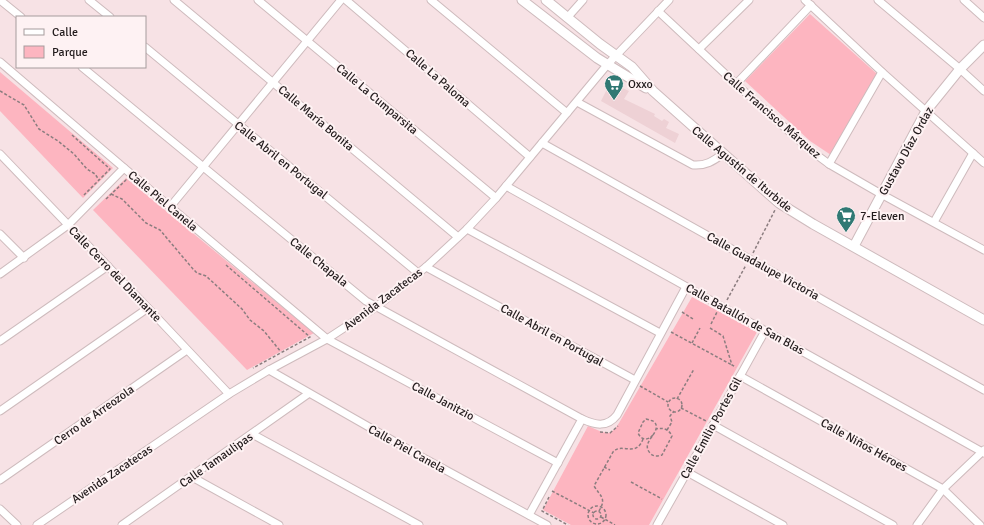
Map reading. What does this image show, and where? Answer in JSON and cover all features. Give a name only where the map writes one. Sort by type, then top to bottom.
[{"type":"street","points":[[0,0],[20,16]]},
{"type":"street","points":[[89,0],[109,16]]},
{"type":"street","name":"Calle María Bonita","points":[[174,0],[458,237]]},
{"type":"street","name":"Calle La Cumparsita","points":[[258,0],[496,198]]},
{"type":"street","points":[[170,207],[341,0]]},
{"type":"street","name":"Calle La Paloma","points":[[346,0],[530,157]]},
{"type":"street","points":[[431,0],[567,113]]},
{"type":"street","name":"Calle Agustín de Iturbide","points":[[522,0],[607,65],[653,91]]},
{"type":"street","name":"Calle Agustín de Iturbide","points":[[546,0],[615,56],[632,67],[653,91],[779,203],[813,224],[984,320]]},
{"type":"street","points":[[567,18],[583,0]]},
{"type":"street","name":"Avenida Zacatecas","points":[[37,525],[228,394],[327,339],[376,307],[418,273],[458,237],[496,198],[607,65],[669,0]]},
{"type":"street","points":[[699,49],[749,0]]},
{"type":"street","points":[[805,0],[882,72],[984,163]]},
{"type":"street","points":[[878,0],[984,91]]},
{"type":"street","points":[[964,0],[984,18]]},
{"type":"street","points":[[736,84],[811,6]]},
{"type":"street","name":"Calle Francisco Márquez","points":[[658,11],[736,84],[810,150],[829,164],[881,194],[983,248]]},
{"type":"street","name":"Gustavo Díaz Ordaz","points":[[854,246],[926,111],[960,69],[984,45]]},
{"type":"street","name":"Calle Abril en Portugal","points":[[146,48],[418,273]]},
{"type":"street","name":"Calle Piel Canela","points":[[0,62],[327,339]]},
{"type":"street","name":"Calle Chapala","points":[[83,68],[359,295],[376,307],[593,424],[601,425],[614,419],[686,287]]},
{"type":"street","points":[[829,164],[882,72]]},
{"type":"street","points":[[577,102],[693,165],[701,166],[709,164],[723,154]]},
{"type":"street","name":"Calle Guadalupe Victoria","points":[[542,143],[984,390]]},
{"type":"street","points":[[934,222],[972,153]]},
{"type":"street","name":"Calle Cerro del Diamante","points":[[0,154],[188,350],[228,394]]},
{"type":"street","points":[[0,274],[68,225],[124,168]]},
{"type":"street","name":"Calle Batallón de San Blas","points":[[506,186],[984,452]]},
{"type":"street","points":[[466,229],[660,333]]},
{"type":"street","points":[[0,234],[24,258]]},
{"type":"street","points":[[0,341],[108,266]]},
{"type":"street","name":"Calle Abril en Portugal","points":[[426,266],[635,380]]},
{"type":"street","points":[[0,411],[148,308]]},
{"type":"street","name":"Calle Emilio Portes Gil","points":[[659,524],[687,472],[710,424],[740,376],[765,331]]},
{"type":"street","name":"Calle Janitzio","points":[[327,339],[558,463]]},
{"type":"street","name":"Cerro de Arreozola","points":[[0,480],[188,350]]},
{"type":"street","name":"Calle Piel Canela","points":[[269,370],[308,394],[547,525]]},
{"type":"street","name":"Calle Niños Héroes","points":[[740,376],[943,489],[980,525]]},
{"type":"street","name":"Calle Tamaulipas","points":[[128,524],[308,394]]},
{"type":"street","points":[[528,515],[582,419]]},
{"type":"street","points":[[710,424],[893,525]]},
{"type":"street","points":[[252,434],[419,525]]},
{"type":"street","points":[[917,525],[943,489],[984,452]]},
{"type":"street","points":[[687,472],[783,525]]},
{"type":"street","points":[[192,477],[279,525]]},
{"type":"street","points":[[0,509],[17,525]]},
{"type":"path","points":[[0,91],[24,105],[39,129],[58,141],[74,154],[87,169],[95,174],[99,180]]},
{"type":"path","points":[[70,133],[110,169],[84,195]]},
{"type":"path","points":[[106,199],[126,180],[132,185]]},
{"type":"path","points":[[111,194],[122,199],[146,223],[157,228],[163,233],[193,269],[197,273],[206,276],[242,309],[250,320],[264,331],[282,352]]},
{"type":"path","points":[[221,261],[310,337],[253,368]]},
{"type":"path","points":[[711,324],[718,310]]},
{"type":"path","points":[[682,312],[693,319]]},
{"type":"path","points":[[692,344],[700,328]]},
{"type":"path","points":[[710,328],[723,336],[732,365]]},
{"type":"path","points":[[671,332],[738,368]]},
{"type":"path","points":[[677,399],[694,369]]},
{"type":"path","points":[[640,386],[669,402]]},
{"type":"path","points":[[674,411],[668,407],[669,402],[673,398],[681,402],[681,408]]},
{"type":"path","points":[[681,408],[710,424]]},
{"type":"path","points":[[667,430],[672,422],[670,416],[674,411],[681,408]]},
{"type":"path","points":[[653,435],[649,439],[643,439],[639,436],[637,432],[643,421],[648,419],[653,421],[656,425],[656,429],[653,435],[648,443],[648,450],[653,455],[662,455],[672,439],[671,433],[663,428],[656,429]]},
{"type":"path","points":[[594,513],[599,511],[602,507],[603,501],[602,496],[594,486],[616,448],[628,450],[634,449],[641,444],[643,439]]},
{"type":"path","points":[[604,467],[610,470]]},
{"type":"path","points":[[631,482],[664,500]]},
{"type":"path","points":[[552,491],[594,513],[593,516],[595,518],[592,524]]},
{"type":"path","points":[[589,510],[596,506],[602,507],[606,512],[605,519],[599,524],[592,524]]},
{"type":"path","points":[[589,510],[588,517],[592,524]]},
{"type":"path","points":[[599,511],[602,514],[601,517]]},
{"type":"path","points":[[595,518],[597,519],[601,517],[615,525]]},
{"type":"shaded area","points":[[618,86],[629,91],[624,99],[655,114],[654,116],[662,121],[664,119],[669,122],[666,128],[679,134],[675,143],[601,101],[606,91]]},
{"type":"green space","points":[[810,14],[877,74],[831,155],[810,141],[745,81]]},
{"type":"green space","points":[[0,72],[113,168],[83,198],[0,111]]},
{"type":"green space","points":[[126,178],[314,333],[247,370],[93,210]]},
{"type":"green space","points":[[692,297],[757,332],[649,525],[571,525],[543,510],[588,426],[602,432],[609,433],[615,429]]},
{"type":"place","name":"Oxxo","points":[[614,101]]},
{"type":"place","name":"7-Eleven","points":[[846,233]]}]
